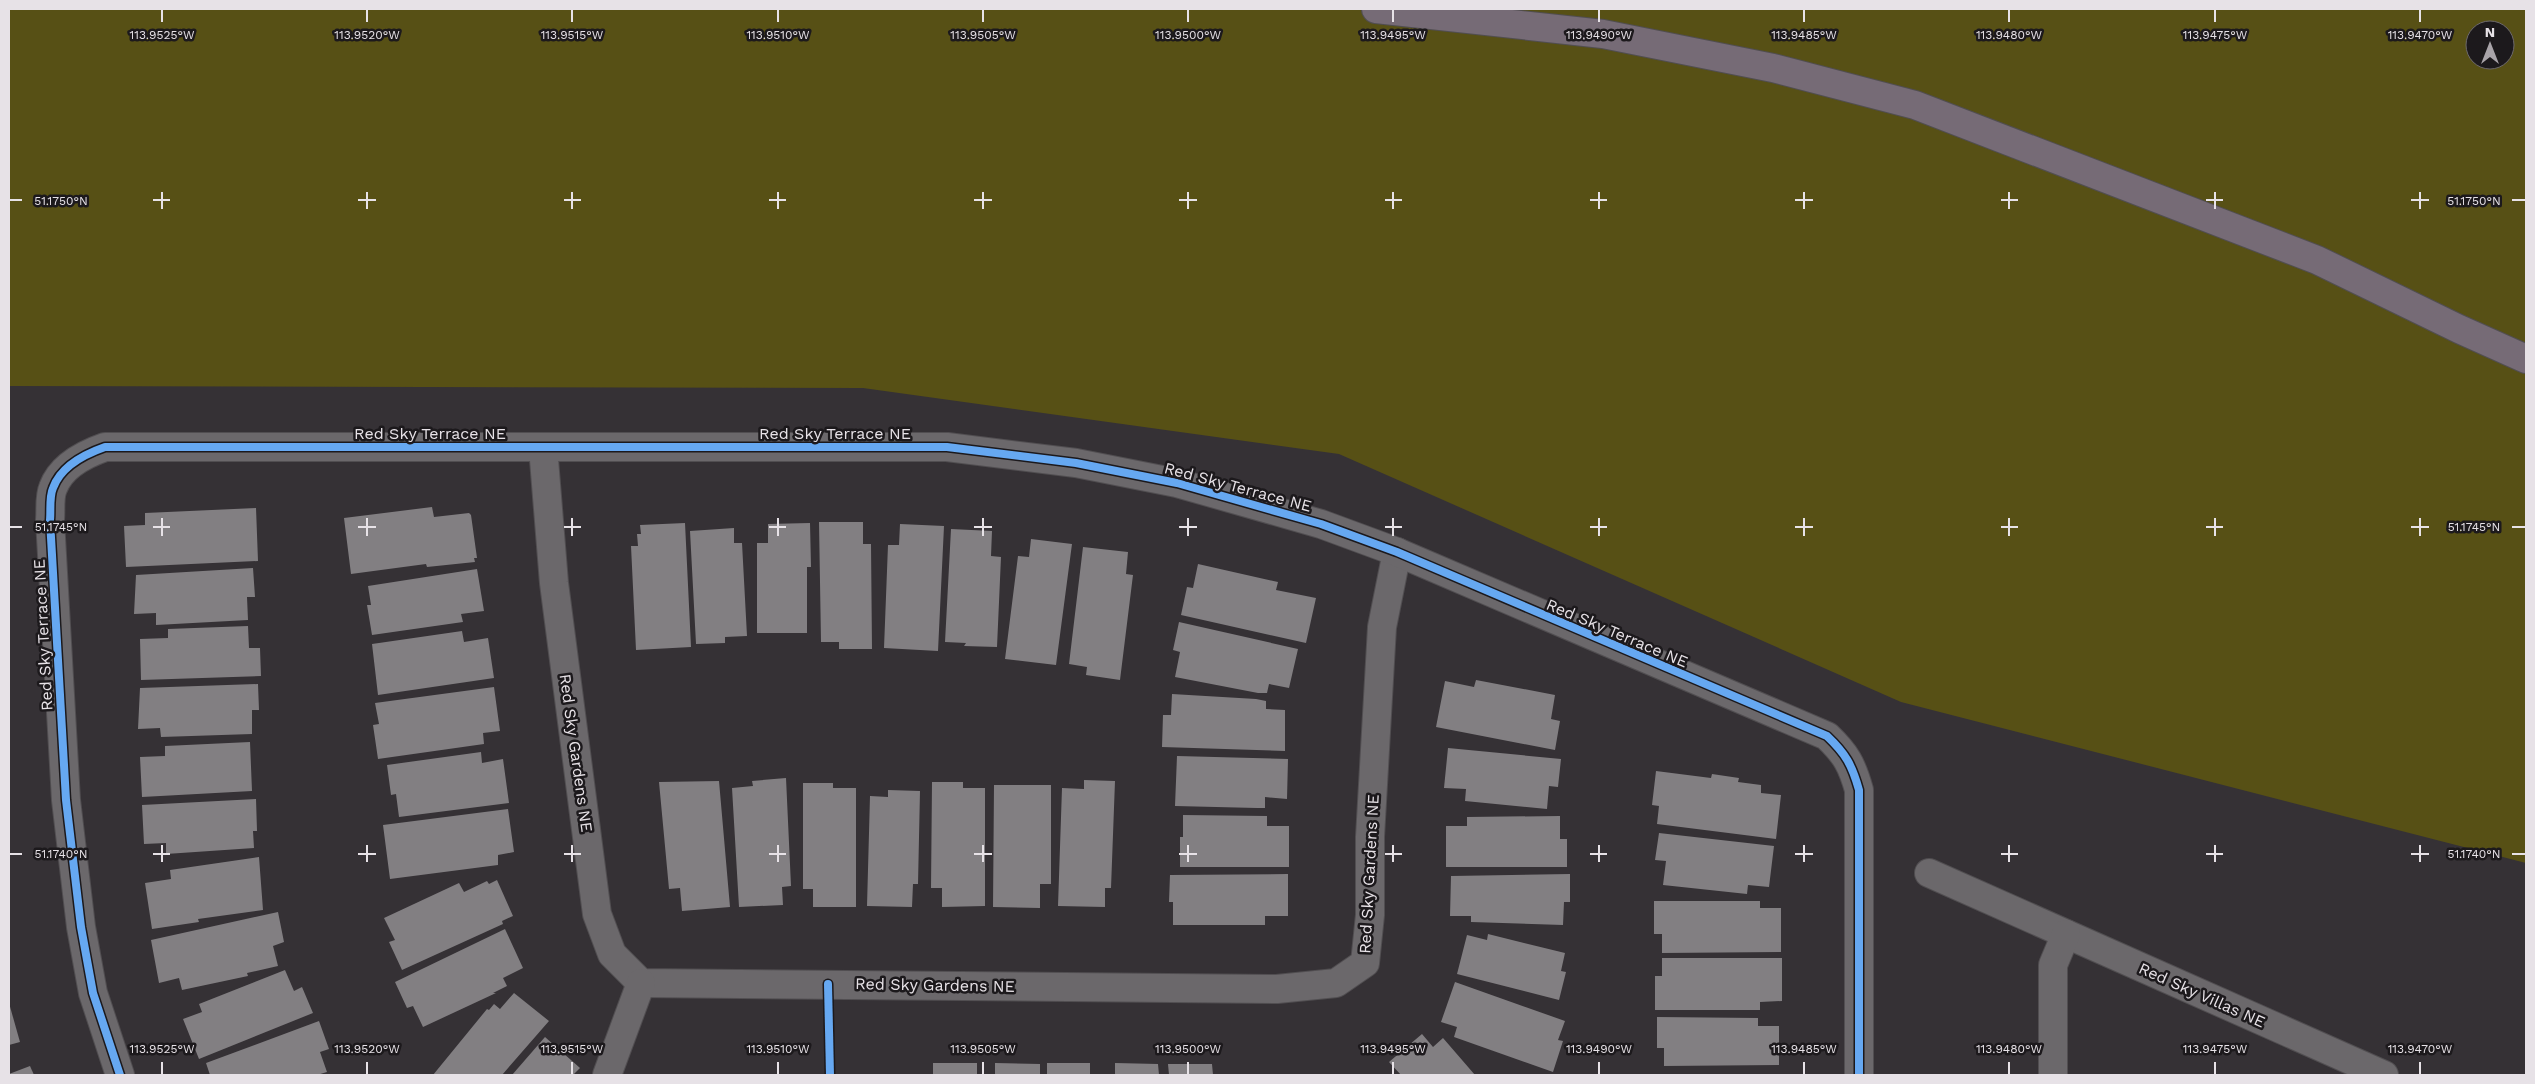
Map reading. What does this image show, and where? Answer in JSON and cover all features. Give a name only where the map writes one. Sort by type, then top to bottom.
[{"type":"highway","points":[[1376,9],[1603,34],[1773,68],[1915,105],[2317,260],[2459,329],[2526,358]]},
{"type":"street","name":"Red Sky Terrace NE","points":[[120,1075],[93,993],[81,927],[66,800],[50,520],[52,488],[65,470],[84,454],[105,447],[947,447],[1076,463],[1178,482],[1321,524],[1397,552],[1827,736],[1843,752],[1853,768],[1859,790],[1859,1075]]},
{"type":"street","name":"Red Sky Gardens NE","points":[[543,447],[554,583],[597,914],[612,954],[641,983],[1277,989],[1336,983],[1365,963],[1370,915],[1370,837],[1382,627],[1397,552]]},
{"type":"street","name":"Red Sky Villas NE","points":[[1929,873],[2066,934],[2335,1065],[2384,1075]]},
{"type":"street","points":[[2053,1075],[2053,965],[2066,934]]},
{"type":"street","points":[[606,1075],[641,983]]},
{"type":"shaded area","points":[[9,9],[2526,9],[2526,863],[1901,702],[1339,454],[863,388],[9,386]]},
{"type":"building","points":[[432,507],[434,517],[469,513],[471,515],[477,558],[474,558],[475,562],[427,567],[426,564],[351,574],[344,518]]},
{"type":"building","points":[[256,508],[258,561],[126,567],[124,526],[145,525],[145,513]]},
{"type":"building","points":[[819,522],[863,522],[863,544],[871,544],[872,649],[839,649],[839,642],[821,642]]},
{"type":"building","points":[[685,523],[691,647],[636,650],[631,546],[638,546],[637,534],[641,534],[640,525]]},
{"type":"building","points":[[810,523],[811,567],[807,567],[807,633],[757,633],[757,543],[768,543],[768,524]]},
{"type":"building","points":[[900,524],[944,526],[938,651],[884,648],[888,545],[899,545]]},
{"type":"building","points":[[734,528],[734,543],[742,543],[747,636],[725,637],[725,643],[696,644],[690,531]]},
{"type":"building","points":[[951,529],[992,531],[991,556],[1001,557],[997,647],[964,646],[966,643],[945,642]]},
{"type":"building","points":[[1031,539],[1072,544],[1056,665],[1005,659],[1018,556],[1029,557]]},
{"type":"building","points":[[1083,547],[1128,552],[1126,574],[1133,575],[1120,680],[1086,675],[1087,667],[1069,664]]},
{"type":"building","points":[[1198,564],[1278,582],[1276,590],[1316,598],[1306,643],[1181,615],[1187,587],[1193,588]]},
{"type":"building","points":[[253,568],[255,597],[247,597],[248,620],[156,625],[156,613],[134,614],[136,575]]},
{"type":"building","points":[[477,569],[484,611],[461,614],[463,622],[372,635],[367,605],[371,605],[368,586]]},
{"type":"building","points":[[1179,622],[1298,649],[1289,688],[1269,684],[1267,693],[1258,693],[1175,677],[1180,652],[1173,650]]},
{"type":"building","points":[[248,626],[249,648],[260,648],[261,676],[141,680],[140,639],[168,638],[168,629]]},
{"type":"building","points":[[462,631],[464,642],[488,638],[494,678],[378,695],[372,644]]},
{"type":"building","points":[[1476,680],[1555,695],[1551,719],[1560,721],[1555,750],[1436,727],[1445,681],[1474,687]]},
{"type":"building","points":[[258,684],[259,710],[252,710],[252,734],[161,737],[160,728],[138,729],[140,688]]},
{"type":"building","points":[[494,687],[500,731],[483,733],[484,744],[378,759],[373,725],[379,724],[375,703]]},
{"type":"building","points":[[1172,694],[1256,699],[1266,701],[1266,709],[1285,710],[1285,751],[1162,747],[1163,715],[1171,715]]},
{"type":"building","points":[[250,742],[252,791],[142,797],[140,757],[165,756],[165,746]]},
{"type":"building","points":[[1448,748],[1561,759],[1558,787],[1549,786],[1547,809],[1465,801],[1466,789],[1444,788]]},
{"type":"building","points":[[481,752],[482,763],[503,759],[509,803],[399,817],[396,794],[391,795],[387,765]]},
{"type":"building","points":[[1177,756],[1288,759],[1287,799],[1265,797],[1265,808],[1175,806]]},
{"type":"building","points":[[1656,771],[1711,778],[1712,774],[1739,778],[1738,782],[1761,785],[1761,793],[1781,795],[1776,839],[1657,824],[1659,806],[1652,805]]},
{"type":"building","points":[[786,778],[791,886],[782,887],[783,905],[739,907],[732,788],[753,786],[752,781]]},
{"type":"building","points":[[1084,780],[1115,781],[1111,888],[1105,888],[1105,907],[1058,906],[1062,788],[1084,789]]},
{"type":"building","points":[[719,781],[730,907],[682,911],[680,888],[669,889],[659,782]]},
{"type":"building","points":[[932,782],[963,782],[963,788],[985,788],[985,906],[942,907],[942,888],[931,888]]},
{"type":"building","points":[[803,783],[833,783],[833,788],[856,788],[856,907],[813,907],[813,889],[803,889]]},
{"type":"building","points":[[994,785],[1051,785],[1051,884],[1040,884],[1040,908],[993,907]]},
{"type":"building","points":[[888,790],[920,791],[918,884],[913,884],[912,907],[867,906],[870,796],[888,797]]},
{"type":"building","points":[[256,799],[257,831],[253,831],[254,848],[166,854],[166,843],[144,844],[142,805]]},
{"type":"building","points":[[508,809],[514,852],[498,855],[498,865],[390,879],[383,825]]},
{"type":"building","points":[[1183,815],[1267,816],[1267,826],[1289,826],[1289,867],[1180,867],[1180,837],[1183,837]]},
{"type":"building","points":[[1560,816],[1560,839],[1567,839],[1567,867],[1446,867],[1446,826],[1467,826],[1467,817]]},
{"type":"building","points":[[1659,833],[1774,846],[1769,887],[1748,885],[1747,894],[1663,885],[1666,861],[1655,860]]},
{"type":"building","points":[[259,857],[263,910],[198,919],[199,922],[152,929],[145,883],[171,879],[170,870]]},
{"type":"building","points":[[1288,874],[1288,916],[1265,916],[1265,925],[1173,925],[1173,902],[1169,902],[1170,875]]},
{"type":"building","points":[[1570,874],[1570,902],[1564,902],[1563,925],[1471,922],[1471,916],[1450,916],[1451,876]]},
{"type":"building","points":[[497,880],[513,916],[502,921],[503,924],[402,970],[389,942],[395,940],[384,918],[459,883],[464,892],[487,881],[489,884]]},
{"type":"building","points":[[1654,901],[1760,901],[1760,908],[1781,908],[1781,952],[1662,953],[1662,934],[1654,934]]},
{"type":"building","points":[[278,912],[284,942],[273,946],[278,966],[247,973],[248,976],[182,990],[179,978],[159,983],[151,940]]},
{"type":"building","points":[[505,929],[523,968],[503,978],[507,986],[493,993],[496,993],[423,1027],[413,1006],[407,1008],[395,982]]},
{"type":"building","points":[[1488,934],[1565,953],[1561,971],[1566,972],[1559,1000],[1457,974],[1467,935],[1487,940]]},
{"type":"building","points":[[1662,958],[1782,958],[1782,1001],[1760,1002],[1760,1010],[1655,1010],[1655,976],[1662,976]]},
{"type":"building","points":[[285,970],[294,991],[302,987],[313,1013],[199,1059],[183,1019],[202,1012],[199,1004]]},
{"type":"building","points":[[1455,982],[1565,1021],[1558,1040],[1563,1041],[1553,1072],[1454,1037],[1457,1027],[1441,1022]]},
{"type":"building","points":[[514,993],[549,1021],[502,1075],[433,1075],[487,1009],[489,1010],[494,1004],[500,1009]]},
{"type":"building","points":[[9,1003],[20,1042],[9,1045]]},
{"type":"building","points":[[1657,1017],[1758,1018],[1758,1026],[1779,1026],[1779,1065],[1664,1066],[1664,1048],[1657,1048]]},
{"type":"building","points":[[319,1021],[329,1049],[320,1052],[327,1072],[317,1075],[210,1075],[206,1063]]},
{"type":"building","points":[[1422,1034],[1433,1047],[1443,1038],[1475,1075],[1401,1075],[1389,1062]]},
{"type":"building","points":[[545,1037],[580,1068],[573,1075],[512,1075]]},
{"type":"building","points":[[933,1063],[977,1063],[977,1075],[933,1075]]},
{"type":"building","points":[[995,1063],[1040,1064],[1040,1075],[995,1075]]},
{"type":"building","points":[[1047,1063],[1090,1063],[1090,1075],[1047,1075]]},
{"type":"building","points":[[1115,1063],[1158,1064],[1159,1075],[1115,1075]]},
{"type":"building","points":[[1168,1064],[1212,1064],[1213,1075],[1169,1075]]},
{"type":"building","points":[[30,1066],[34,1075],[9,1075],[9,1074]]},
{"type":"cycle path","points":[[120,1075],[93,993],[81,927],[66,800],[50,520],[52,492],[62,473],[82,457],[105,447],[947,447],[1076,463],[1177,483],[1321,524],[1397,552],[1827,736],[1834,742],[1848,760],[1859,790],[1859,1075]]},
{"type":"cycle path","points":[[828,984],[830,1075]]}]
